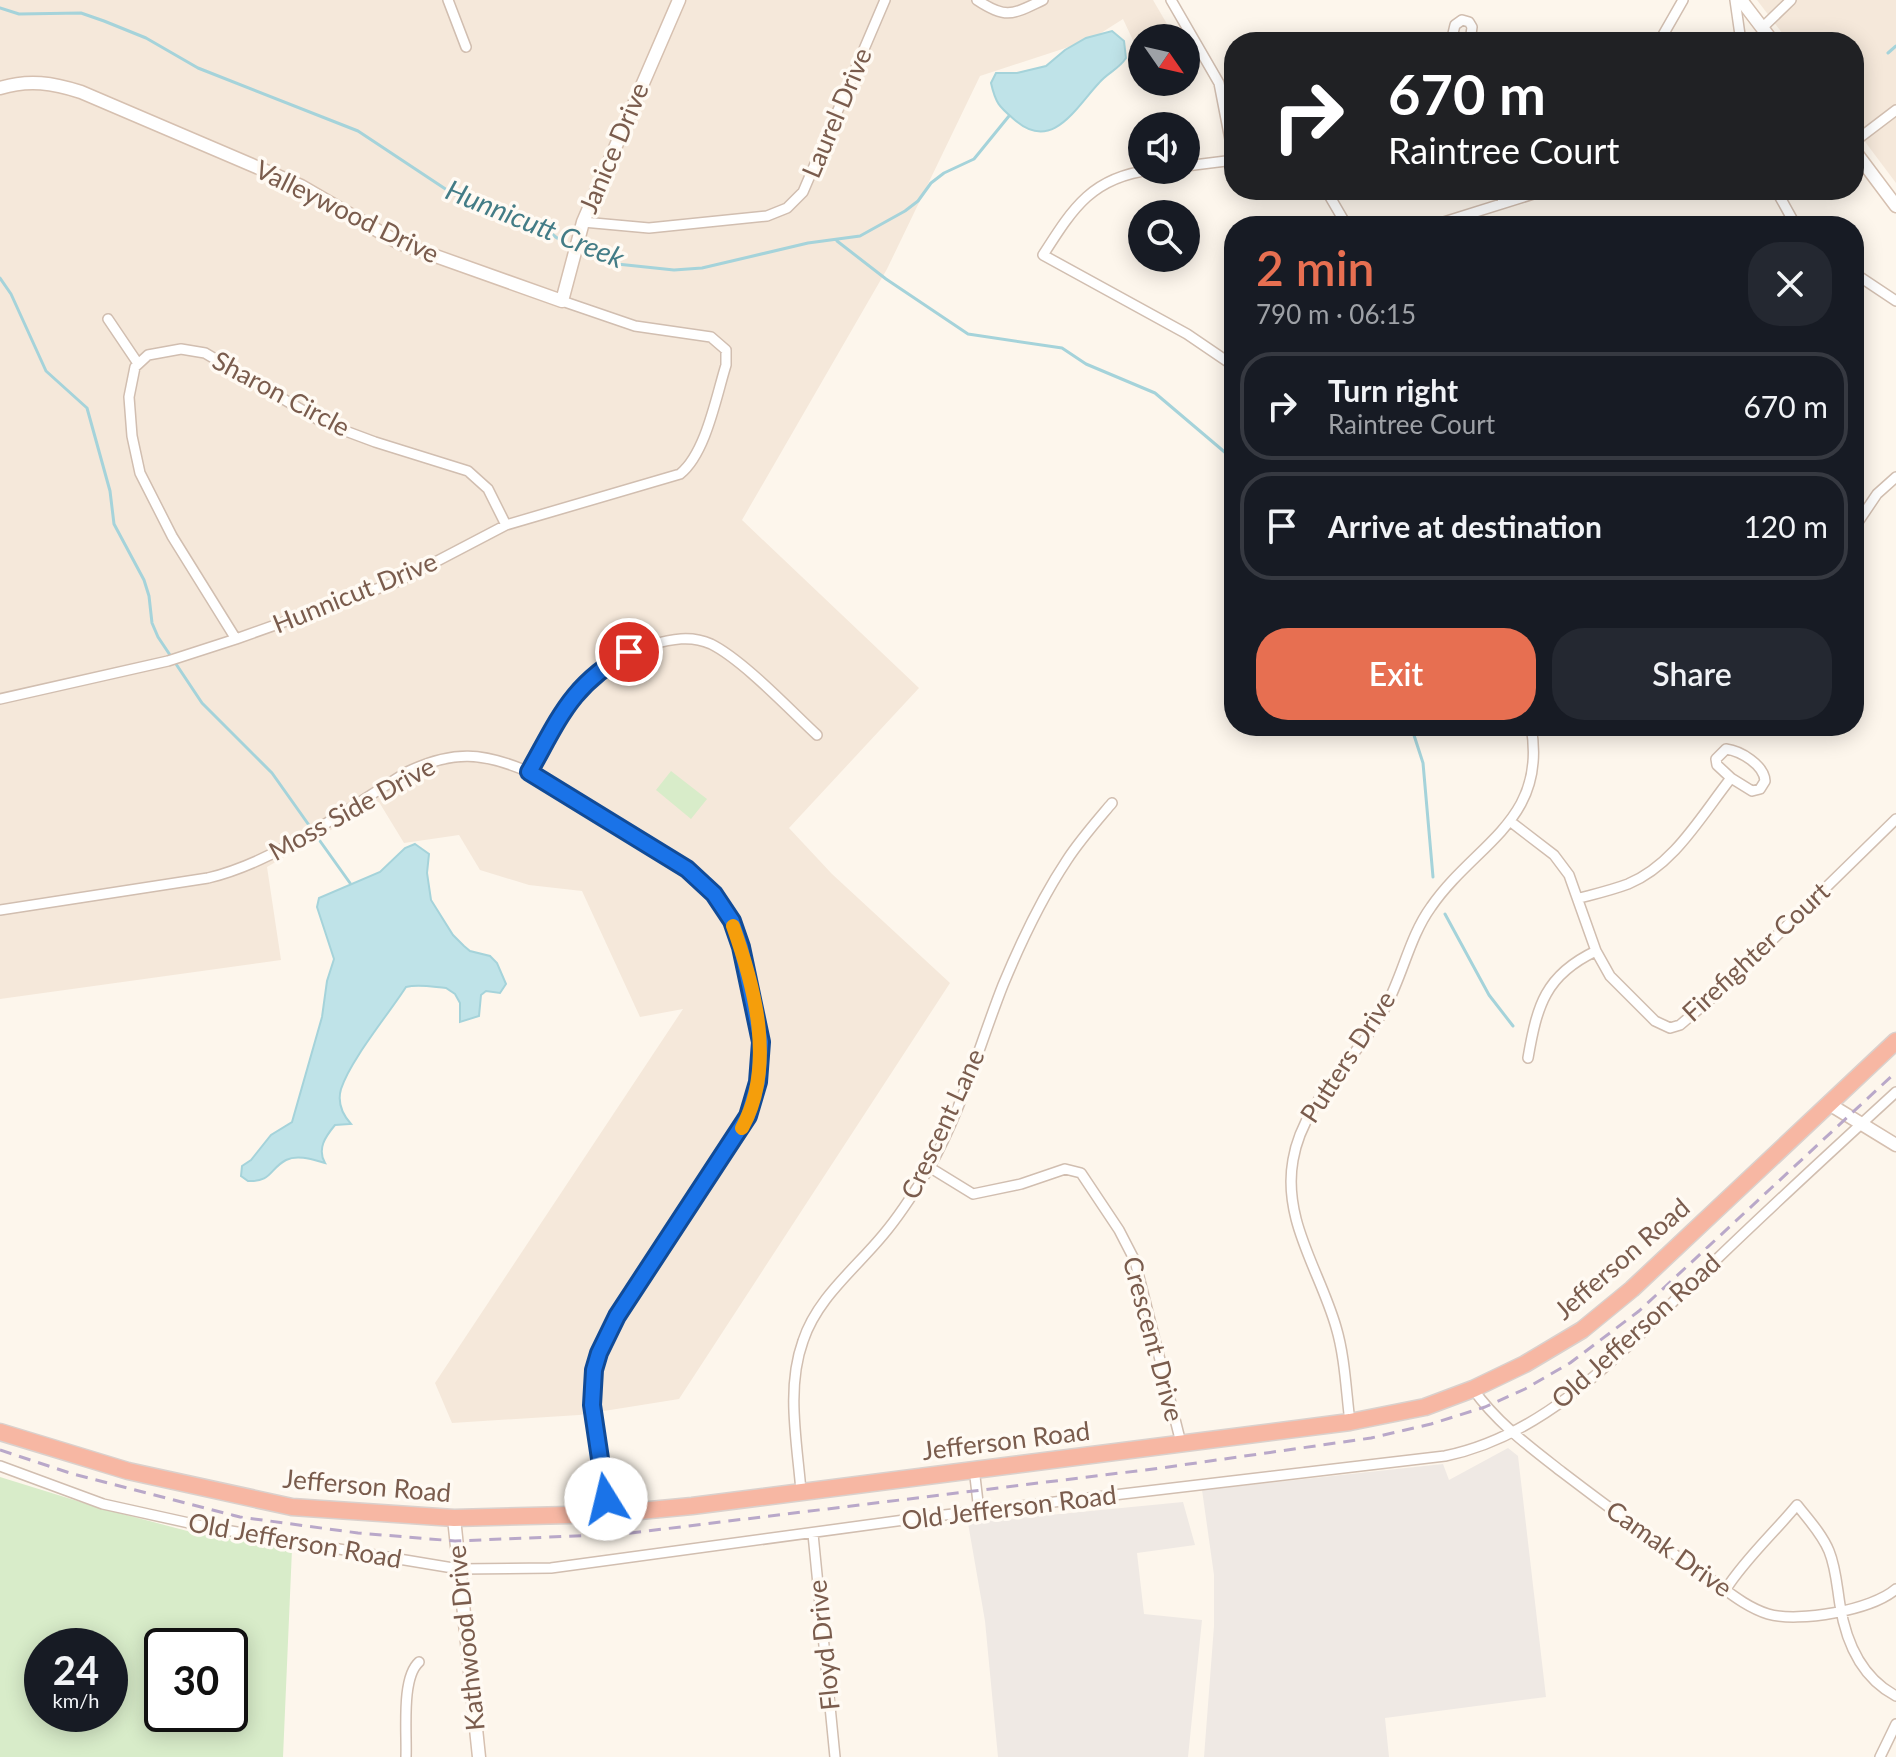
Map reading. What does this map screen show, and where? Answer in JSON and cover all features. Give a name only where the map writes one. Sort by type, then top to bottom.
[{"type":"highway","name":"Jefferson Road","points":[[0,1432],[128,1471],[292,1507],[454,1518],[608,1514],[1350,1422],[1425,1407],[1473,1389],[1552,1349],[1609,1308],[1896,1041]]},
{"type":"street","points":[[448,0],[466,47]]},
{"type":"street","name":"Janice Drive","points":[[562,301],[583,222],[679,0]]},
{"type":"street","name":"Laurel Drive","points":[[583,222],[649,228],[767,216],[792,205],[803,192],[885,0]]},
{"type":"street","points":[[977,0],[1007,15],[1043,0]]},
{"type":"street","points":[[1171,0],[1219,83],[1224,109]]},
{"type":"street","points":[[1665,32],[1683,0]]},
{"type":"street","points":[[1738,0],[1765,32]]},
{"type":"street","points":[[1738,0],[1740,32]]},
{"type":"street","points":[[1762,28],[1791,0]]},
{"type":"street","points":[[1453,32],[1455,25],[1462,20],[1469,22],[1471,32]]},
{"type":"street","name":"Valleywood Drive","points":[[0,88],[11,84],[43,82],[81,92],[301,186],[399,243],[635,326],[711,337],[726,350],[726,365]]},
{"type":"street","points":[[1864,134],[1896,110]]},
{"type":"street","points":[[1200,164],[1224,161]]},
{"type":"street","points":[[1864,163],[1896,206]]},
{"type":"street","points":[[1128,173],[1098,186],[1059,230],[1043,255],[1187,334],[1224,359]]},
{"type":"street","points":[[1463,216],[1514,200]]},
{"type":"street","points":[[1864,280],[1896,301]]},
{"type":"street","points":[[108,319],[137,362],[129,397],[134,454],[140,473],[172,536],[236,639]]},
{"type":"street","name":"Sharon Circle","points":[[137,362],[148,355],[165,351],[181,349],[205,353],[324,423],[468,471],[488,489],[506,525]]},
{"type":"street","name":"Hunnicut Drive","points":[[0,699],[168,661],[236,639],[409,577],[506,525],[680,474],[690,465],[699,449],[726,365]]},
{"type":"street","points":[[1864,513],[1877,494],[1896,477]]},
{"type":"street","points":[[529,772],[571,698],[587,680],[629,652],[682,638],[698,639],[724,651],[817,735]]},
{"type":"street","name":"Putters Drive","points":[[1350,1422],[1336,1327],[1293,1214],[1290,1176],[1297,1142],[1310,1114],[1381,1015],[1430,907],[1511,822],[1520,807],[1531,774],[1535,736]]},
{"type":"street","points":[[1726,749],[1740,753],[1759,767],[1764,772],[1765,781],[1760,789],[1752,791],[1731,778],[1717,765],[1716,759],[1726,749]]},
{"type":"street","name":"Moss Side Drive","points":[[0,910],[208,878],[241,869],[427,762],[468,755],[486,756],[529,772],[687,869],[714,894],[732,921],[741,947],[761,1042],[758,1082],[748,1116],[617,1316],[599,1353],[594,1370],[592,1405],[608,1514]]},
{"type":"street","points":[[1580,898],[1628,884],[1665,860],[1731,778]]},
{"type":"street","name":"Crescent Lane","points":[[801,1491],[793,1384],[802,1341],[816,1311],[896,1220],[929,1167],[956,1109],[1004,983],[1045,899],[1066,861],[1112,803]]},
{"type":"street","name":"Firefighter Court","points":[[1511,822],[1554,855],[1569,875],[1580,898],[1596,951],[1610,976],[1660,1025],[1674,1028],[1719,992],[1896,819]]},
{"type":"street","points":[[1528,1058],[1535,1018],[1550,987],[1568,967],[1596,951]]},
{"type":"street","name":"Old Jefferson Road","points":[[0,1466],[82,1497],[139,1513],[459,1569],[551,1568],[979,1511],[1432,1458],[1473,1449],[1550,1410],[1590,1378],[1896,1092]]},
{"type":"street","points":[[1829,1104],[1896,1145]]},
{"type":"street","name":"Crescent Drive","points":[[929,1167],[973,1194],[1021,1184],[1065,1169],[1081,1173],[1119,1230],[1135,1261],[1181,1443]]},
{"type":"street","name":"Camak Drive","points":[[1473,1389],[1485,1407],[1511,1432],[1636,1528],[1748,1605],[1772,1615],[1806,1617],[1870,1604],[1896,1589]]},
{"type":"street","points":[[974,1468],[979,1511]]},
{"type":"street","points":[[1726,1589],[1741,1565],[1797,1505],[1828,1549],[1835,1568],[1841,1610],[1859,1662],[1878,1684],[1896,1696]]},
{"type":"street","name":"Kathwood Drive","points":[[454,1518],[479,1757]]},
{"type":"street","name":"Floyd Drive","points":[[813,1534],[835,1757]]},
{"type":"street","points":[[406,1757],[408,1681],[419,1662]]},
{"type":"street","points":[[1880,1757],[1896,1724]]},
{"type":"shaded area","points":[[0,0],[1153,0],[1167,24],[1128,24],[1128,30],[1123,19],[1090,40],[980,76],[887,269],[742,520],[919,688],[789,828],[832,874],[950,983],[679,1399],[579,1415],[452,1423],[435,1383],[683,1009],[640,1017],[582,891],[529,885],[480,870],[459,835],[404,843],[379,802],[267,867],[281,960],[0,999]]},
{"type":"shaded area","points":[[1757,0],[1896,0],[1896,183],[1864,140],[1864,32],[1781,32]]},
{"type":"shaded area","points":[[1508,1448],[1518,1456],[1546,1697],[1385,1718],[1389,1757],[1204,1757],[1214,1626],[1214,1575],[1202,1490],[1443,1464],[1449,1480]]},
{"type":"shaded area","points":[[1183,1502],[1195,1545],[1137,1553],[1144,1614],[1202,1620],[1188,1757],[998,1757],[985,1621],[968,1523]]},
{"type":"green space","points":[[671,771],[707,799],[691,819],[656,790]]},
{"type":"green space","points":[[0,1477],[195,1533],[292,1549],[283,1757],[0,1757]]},
{"type":"water","points":[[1112,31],[1124,41],[1126,58],[1063,123],[1041,132],[1029,129],[999,105],[991,83],[996,73],[1017,73],[1046,66],[1086,38]]},
{"type":"water","points":[[415,844],[429,854],[427,873],[431,900],[453,935],[470,951],[490,956],[497,963],[506,984],[500,993],[486,991],[481,995],[479,1016],[460,1022],[460,1003],[455,994],[446,988],[406,987],[346,1077],[340,1104],[351,1124],[335,1125],[328,1134],[322,1148],[325,1163],[291,1158],[266,1177],[248,1181],[241,1176],[242,1166],[251,1160],[271,1135],[292,1122],[322,1017],[334,959],[317,907],[319,898],[380,872],[405,848]]},
{"type":"waterway","name":"Hunnicutt Creek","points":[[0,8],[19,14],[81,13],[146,38],[198,68],[358,131],[453,194],[477,204],[513,209],[572,246]]},
{"type":"waterway","points":[[1888,53],[1896,46]]},
{"type":"waterway","name":"Hunnicutt Creek","points":[[578,249],[617,264],[674,270],[702,268],[808,243],[860,236],[905,211],[944,173],[974,159],[1009,116]]},
{"type":"waterway","name":"Hunnicutt Creek","points":[[837,241],[886,279],[968,334],[1062,348],[1086,364],[1155,393],[1224,452]]},
{"type":"waterway","points":[[0,278],[11,294],[46,371],[87,408],[110,491],[114,524],[144,580],[152,623],[158,637],[202,703],[272,773],[311,828]]},
{"type":"waterway","name":"Hunnicutt Creek","points":[[1414,736],[1423,763],[1433,877]]},
{"type":"waterway","points":[[315,834],[350,883]]},
{"type":"waterway","name":"Hunnicutt Creek","points":[[1445,914],[1489,995],[1513,1026]]},
{"type":"railway","points":[[0,1450],[73,1474],[240,1517],[358,1533],[455,1541],[623,1534],[1161,1468],[1371,1438],[1485,1407],[1525,1389],[1570,1363],[1639,1311],[1896,1072]]},
{"type":"slow traffic","points":[[733,926],[741,947],[761,1042],[758,1082],[742,1128]]},
{"type":"route","points":[[606,1499],[592,1405],[594,1370],[599,1353],[617,1316],[748,1116],[758,1082],[761,1042],[741,947],[732,921],[714,894],[687,869],[529,772],[571,698],[607,664],[629,652]]}]
